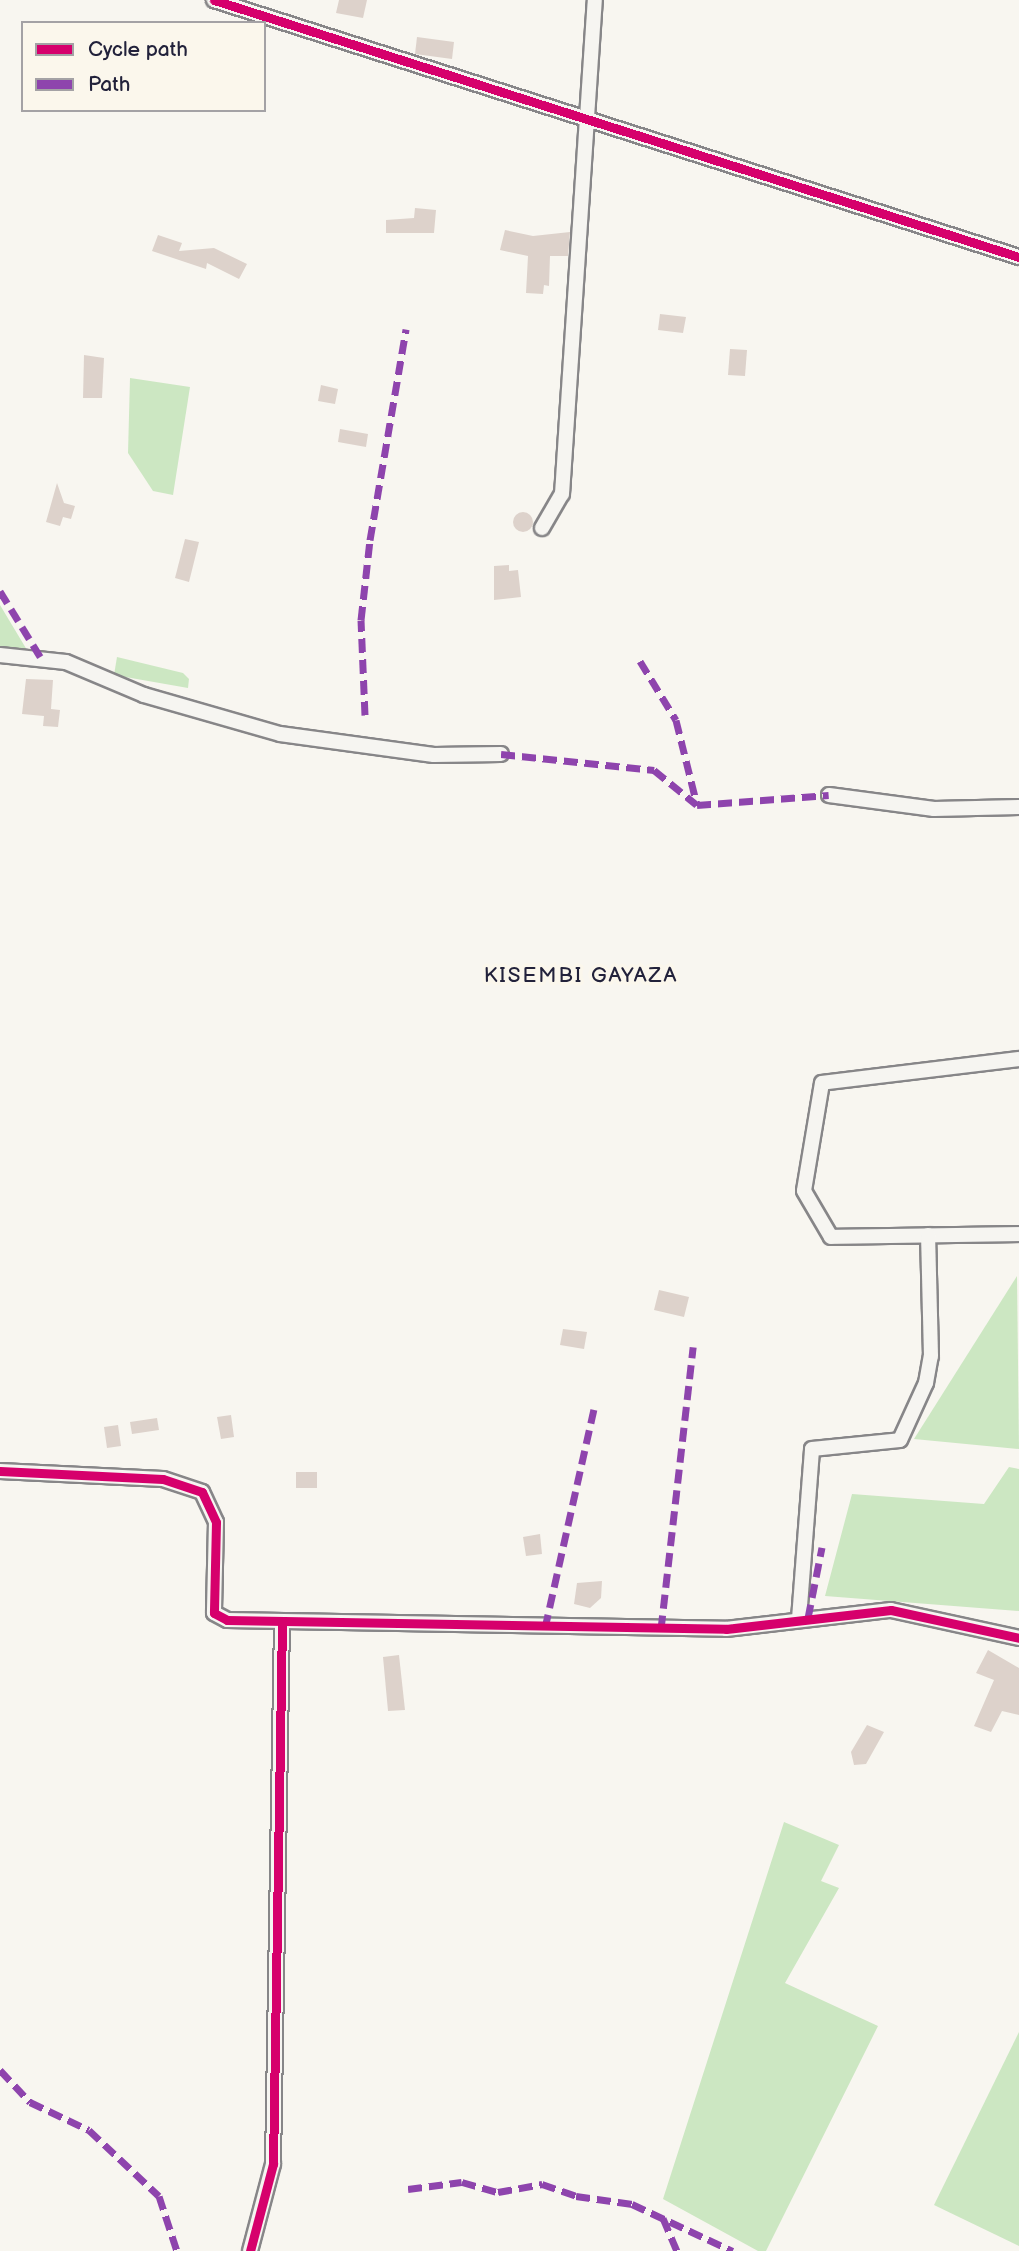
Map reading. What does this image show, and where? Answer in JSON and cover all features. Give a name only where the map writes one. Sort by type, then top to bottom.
[{"type":"street","points":[[214,0],[588,117],[1019,257]]},
{"type":"street","points":[[262,16],[263,0]]},
{"type":"street","points":[[542,528],[562,494],[595,0]]},
{"type":"street","points":[[0,655],[66,662],[144,695],[281,734],[434,755],[501,754]]},
{"type":"street","points":[[829,795],[934,809],[1019,807]]},
{"type":"street","points":[[1019,1059],[822,1083],[804,1191],[831,1237],[1019,1234]]},
{"type":"street","points":[[799,1619],[812,1449],[900,1440],[926,1383],[931,1356],[928,1235]]},
{"type":"street","points":[[0,1471],[163,1479],[202,1492],[216,1522],[214,1614],[227,1620],[700,1629],[891,1610],[930,1614],[1019,1638]]},
{"type":"street","points":[[250,2251],[273,2164],[282,1622]]},
{"type":"green space","points":[[130,378],[190,387],[173,495],[153,491],[128,453]]},
{"type":"green space","points":[[0,605],[27,650],[0,649]]},
{"type":"green space","points":[[117,657],[183,673],[189,679],[188,688],[114,675]]},
{"type":"green space","points":[[1017,1276],[1019,1449],[914,1439]]},
{"type":"green space","points":[[1009,1467],[1019,1469],[1019,1611],[825,1596],[852,1494],[984,1504]]},
{"type":"green space","points":[[784,1822],[839,1845],[821,1881],[839,1888],[785,1983],[878,2026],[766,2251],[758,2251],[663,2199]]},
{"type":"green space","points":[[1019,2032],[1019,2246],[934,2205]]},
{"type":"building","points":[[339,0],[367,0],[363,18],[336,13]]},
{"type":"building","points":[[417,37],[454,42],[452,59],[415,54]]},
{"type":"building","points":[[415,208],[436,210],[434,233],[386,233],[386,220],[414,218]]},
{"type":"building","points":[[505,230],[533,236],[570,232],[568,256],[550,256],[549,286],[544,285],[543,294],[526,293],[528,256],[500,250]]},
{"type":"building","points":[[158,235],[182,243],[179,251],[214,248],[247,264],[239,279],[207,263],[206,269],[152,251]]},
{"type":"building","points":[[660,314],[686,317],[683,333],[658,330]]},
{"type":"building","points":[[730,349],[747,350],[745,376],[728,375]]},
{"type":"building","points":[[84,355],[104,358],[102,398],[83,398]]},
{"type":"building","points":[[321,385],[338,389],[335,404],[318,401]]},
{"type":"building","points":[[340,429],[368,434],[366,447],[338,442]]},
{"type":"building","points":[[57,483],[64,503],[75,506],[71,519],[63,517],[60,526],[46,522]]},
{"type":"building","points":[[523,512],[530,515],[533,522],[530,529],[523,532],[516,529],[513,522],[516,515]]},
{"type":"building","points":[[185,539],[199,542],[189,582],[175,578]]},
{"type":"building","points":[[509,565],[509,571],[518,570],[521,597],[494,600],[494,566]]},
{"type":"building","points":[[26,679],[53,680],[51,709],[60,710],[58,727],[43,726],[44,716],[22,714]]},
{"type":"building","points":[[659,1290],[689,1297],[684,1317],[654,1310]]},
{"type":"building","points":[[563,1329],[587,1332],[584,1349],[560,1345]]},
{"type":"building","points":[[231,1415],[234,1437],[221,1439],[217,1417]]},
{"type":"building","points":[[157,1418],[159,1430],[132,1434],[130,1422]]},
{"type":"building","points":[[118,1425],[121,1446],[107,1448],[104,1427]]},
{"type":"building","points":[[296,1472],[317,1472],[317,1488],[296,1488]]},
{"type":"building","points":[[540,1534],[542,1554],[526,1556],[523,1537]]},
{"type":"building","points":[[602,1581],[601,1598],[590,1608],[574,1604],[577,1583]]},
{"type":"building","points":[[988,1650],[1019,1668],[1019,1715],[1002,1711],[991,1732],[974,1726],[994,1680],[976,1673]]},
{"type":"building","points":[[399,1655],[405,1710],[388,1711],[383,1657]]},
{"type":"building","points":[[867,1725],[884,1732],[866,1764],[854,1765],[851,1752]]},
{"type":"marked path","points":[[365,715],[361,620],[370,540],[406,329]]},
{"type":"marked path","points":[[0,591],[41,658]]},
{"type":"marked path","points":[[640,661],[676,720],[697,805]]},
{"type":"marked path","points":[[501,754],[654,770],[697,805],[829,795]]},
{"type":"marked path","points":[[661,1629],[693,1347]]},
{"type":"marked path","points":[[545,1628],[594,1408]]},
{"type":"marked path","points":[[808,1618],[822,1547]]},
{"type":"marked path","points":[[0,2070],[30,2102],[89,2130],[159,2196],[177,2251]]},
{"type":"marked path","points":[[408,2189],[462,2182],[498,2192],[542,2184],[576,2196],[632,2204],[733,2251]]},
{"type":"marked path","points":[[663,2218],[677,2251]]},
{"type":"cycle path","points":[[214,0],[1019,257]]},
{"type":"cycle path","points":[[0,1471],[163,1479],[202,1492],[216,1522],[214,1613],[227,1620],[726,1629],[891,1610],[1019,1638]]},
{"type":"cycle path","points":[[250,2251],[273,2164],[282,1622]]},
{"type":"district","name":"KISEMBI GAYAZA","points":[[581,976]]}]
